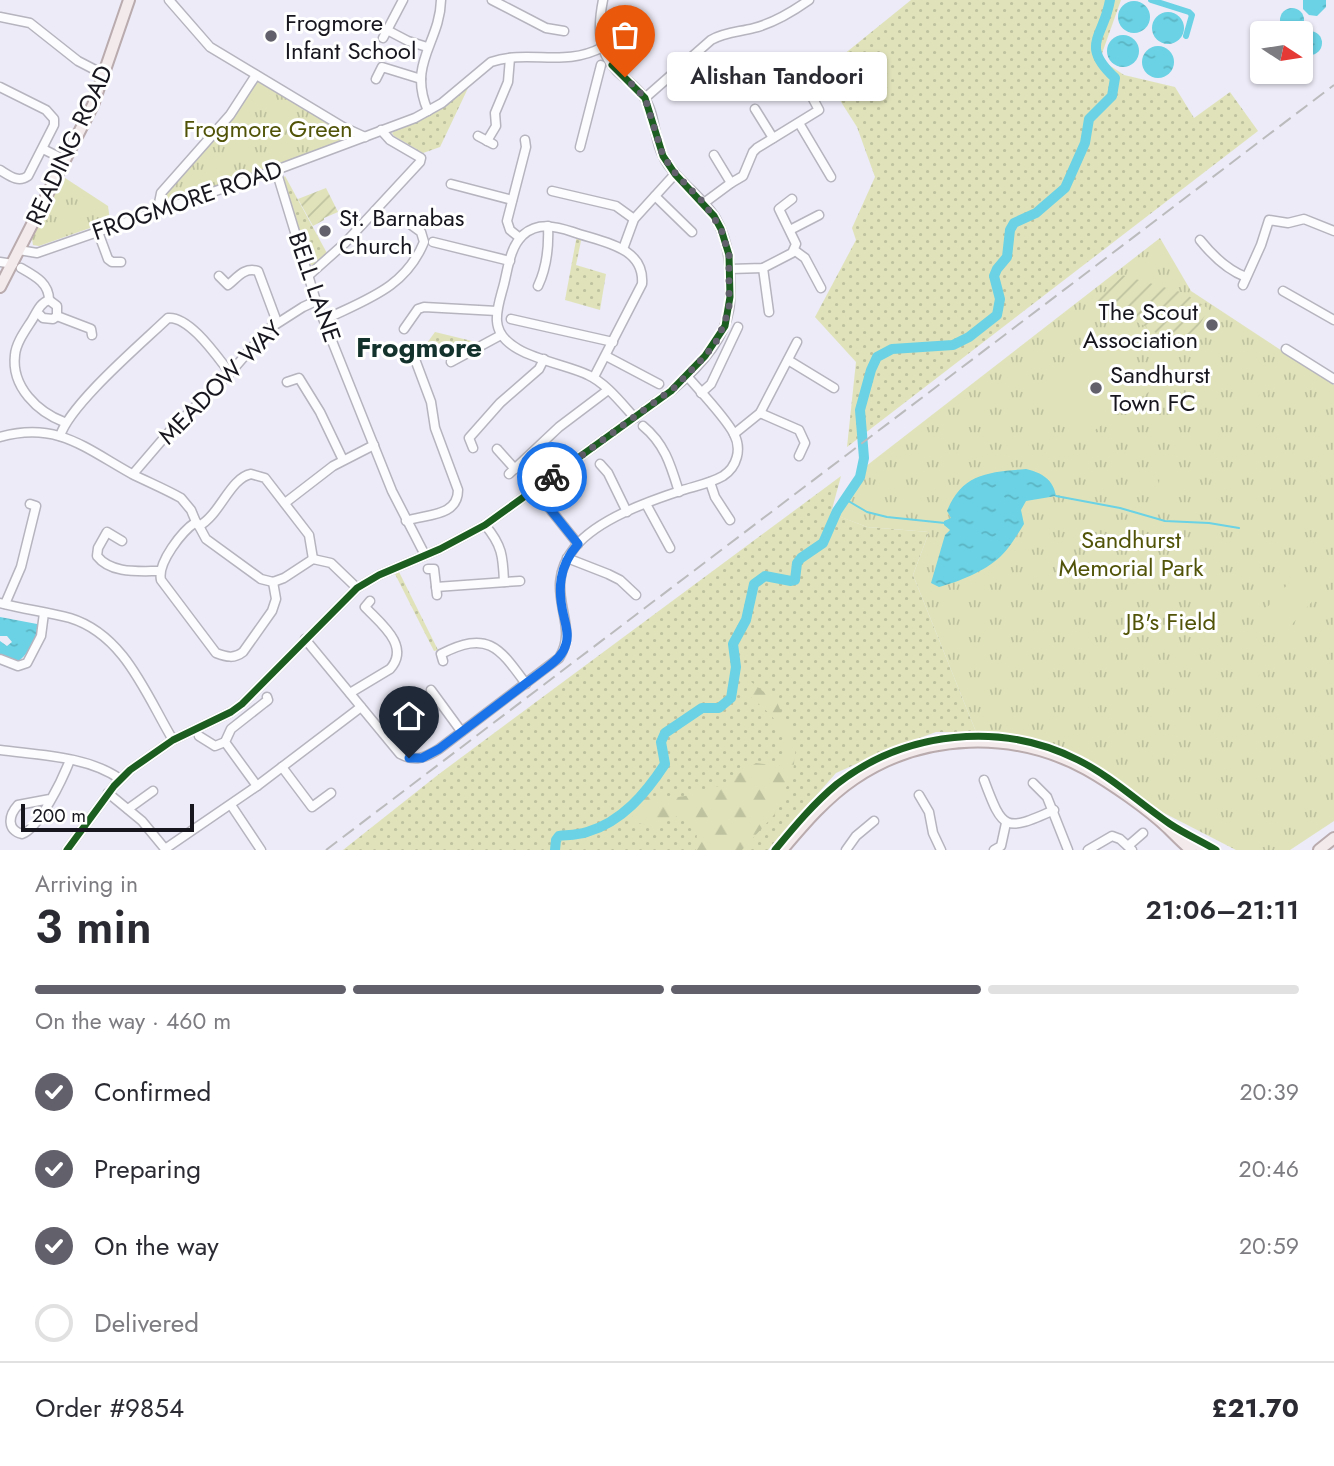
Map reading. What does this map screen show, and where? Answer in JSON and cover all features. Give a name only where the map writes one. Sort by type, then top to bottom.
[{"type":"main road","name":"READING ROAD","points":[[0,286],[17,266],[19,250],[93,105],[128,0]]},
{"type":"main road","points":[[782,850],[832,796],[865,772],[914,750],[968,741],[1018,745],[1065,759],[1100,778],[1170,830],[1206,850]]},
{"type":"main road","points":[[1170,830],[1191,850]]},
{"type":"main road","points":[[1320,850],[1334,838]]},
{"type":"street","points":[[169,0],[210,47],[343,127],[365,137]]},
{"type":"street","points":[[403,0],[385,34],[427,47]]},
{"type":"street","points":[[428,111],[424,103],[421,66],[437,23],[441,0]]},
{"type":"street","points":[[492,0],[546,28],[564,31]]},
{"type":"street","points":[[67,850],[108,793],[139,761],[173,740],[237,708],[357,588],[485,525],[635,418],[687,376],[705,356],[725,326],[729,310],[730,269],[724,235],[704,203],[663,156],[645,98],[612,65],[603,47],[599,23],[603,0]]},
{"type":"street","points":[[645,98],[722,33],[764,25],[809,0]]},
{"type":"street","points":[[0,18],[30,23],[78,61],[104,75]]},
{"type":"street","name":"FROGMORE ROAD","points":[[19,250],[37,253],[365,137],[428,111],[461,89],[491,62],[510,58],[560,59],[581,56],[603,47]]},
{"type":"street","name":"FROGMORE ROAD","points":[[581,56],[601,65],[612,65]]},
{"type":"street","points":[[486,140],[496,126],[495,113],[508,82],[510,58]]},
{"type":"street","points":[[580,147],[601,65]]},
{"type":"street","points":[[376,79],[382,66],[421,79]]},
{"type":"street","points":[[161,209],[161,192],[229,115],[256,75]]},
{"type":"street","points":[[704,203],[743,176],[752,152],[819,110],[804,82]]},
{"type":"street","points":[[0,86],[51,114],[54,125],[28,176],[16,179],[0,170]]},
{"type":"street","points":[[755,109],[773,138]]},
{"type":"street","points":[[799,123],[831,177]]},
{"type":"street","points":[[308,276],[345,243],[420,162],[421,158],[390,140],[382,130]]},
{"type":"street","points":[[520,238],[508,226],[526,147],[525,139]]},
{"type":"street","points":[[43,149],[65,160]]},
{"type":"street","points":[[714,155],[731,183]]},
{"type":"street","name":"BELL LANE","points":[[276,170],[316,301],[406,521],[425,555]]},
{"type":"street","points":[[623,249],[634,219],[676,174]]},
{"type":"street","points":[[451,184],[512,200]]},
{"type":"street","points":[[552,191],[616,206],[634,219]]},
{"type":"street","points":[[655,196],[692,232]]},
{"type":"street","points":[[730,269],[763,268],[792,253],[796,244],[779,209],[792,199]]},
{"type":"street","points":[[790,230],[819,215]]},
{"type":"street","points":[[1200,240],[1223,264],[1245,281],[1269,220],[1288,223],[1304,219],[1334,231]]},
{"type":"street","points":[[324,320],[384,291],[411,268],[424,242],[421,232],[410,224]]},
{"type":"street","points":[[594,377],[642,284],[643,273],[639,261],[623,249],[560,228],[538,226],[520,238],[509,261],[497,311],[497,324],[501,335],[513,348],[594,377],[635,418]]},
{"type":"street","points":[[538,286],[549,248],[548,226]]},
{"type":"street","points":[[98,232],[108,259],[121,262]]},
{"type":"street","points":[[433,242],[509,261]]},
{"type":"street","points":[[794,250],[805,258],[821,288]]},
{"type":"street","points":[[0,262],[17,266],[43,283],[49,290],[49,300]]},
{"type":"street","points":[[763,268],[769,312]]},
{"type":"street","points":[[219,276],[228,285],[245,270],[258,271],[277,322]]},
{"type":"street","points":[[1283,291],[1334,320]]},
{"type":"street","points":[[49,300],[41,304],[18,346],[15,368],[30,400],[46,415],[64,422]]},
{"type":"street","points":[[49,300],[57,306],[57,316]]},
{"type":"street","name":"MEADOW WAY","points":[[133,474],[169,432],[230,373],[267,330],[316,301]]},
{"type":"street","points":[[404,329],[418,309],[424,307],[497,311]]},
{"type":"street","points":[[37,312],[48,319],[57,316],[91,329],[92,335]]},
{"type":"street","points":[[61,436],[64,422],[168,318],[180,320],[198,335],[230,373]]},
{"type":"street","points":[[511,320],[613,342]]},
{"type":"street","points":[[701,393],[711,384],[738,327]]},
{"type":"street","points":[[451,362],[501,335]]},
{"type":"street","points":[[734,433],[760,413],[797,342]]},
{"type":"street","points":[[1286,349],[1334,379]]},
{"type":"street","points":[[406,521],[425,514],[445,512],[458,498],[415,355],[411,351]]},
{"type":"street","points":[[606,356],[659,384]]},
{"type":"street","points":[[473,447],[468,438],[500,403],[539,369],[544,359]]},
{"type":"street","points":[[788,360],[834,387]]},
{"type":"street","points":[[305,639],[400,754],[413,759],[428,756],[559,658],[566,645],[567,630],[559,588],[567,558],[578,544],[600,527],[627,512],[709,482],[724,475],[735,464],[739,448],[734,433],[687,376]]},
{"type":"street","points":[[287,382],[299,378],[320,412],[343,460]]},
{"type":"street","points":[[497,449],[512,471],[559,427],[608,390]]},
{"type":"street","points":[[760,413],[799,430],[806,443],[799,456]]},
{"type":"street","points":[[39,431],[46,415]]},
{"type":"street","points":[[643,426],[655,436],[664,449],[679,492]]},
{"type":"street","points":[[0,437],[26,431],[61,436],[181,498],[191,510],[206,539],[261,579],[273,582],[284,578],[313,559],[331,563],[357,588]]},
{"type":"street","points":[[285,503],[343,460],[374,444]]},
{"type":"street","points":[[600,464],[608,473],[627,512]]},
{"type":"street","points":[[273,582],[276,600],[272,611],[243,652],[236,657],[227,657],[216,653],[161,579],[159,571],[188,527],[211,518],[244,475],[251,474],[265,478],[309,535],[313,559]]},
{"type":"street","points":[[709,482],[730,520]]},
{"type":"street","points":[[534,489],[578,544]]},
{"type":"street","points":[[646,504],[670,548]]},
{"type":"street","points":[[36,506],[22,567],[2,604],[69,618],[88,625],[121,653],[173,740]]},
{"type":"street","points":[[485,525],[499,544],[503,556],[504,582]]},
{"type":"street","points":[[122,541],[103,531],[97,556],[121,569],[159,571]]},
{"type":"street","points":[[567,558],[620,580],[636,595]]},
{"type":"street","points":[[428,569],[434,569],[437,591],[520,581]]},
{"type":"street","points":[[350,693],[390,669],[395,663],[397,645],[365,607],[370,601]]},
{"type":"street","points":[[0,659],[18,666],[27,663],[41,636],[44,613]]},
{"type":"street","points":[[443,661],[441,653],[459,644],[495,646],[502,651],[526,684]]},
{"type":"street","points":[[431,690],[461,732]]},
{"type":"street","points":[[199,736],[215,746],[225,742],[231,729],[268,700],[267,697]]},
{"type":"street","points":[[108,793],[142,821],[166,850],[257,786],[360,707]]},
{"type":"street","points":[[225,742],[257,786]]},
{"type":"street","points":[[0,750],[70,760],[110,771],[120,779]]},
{"type":"street","points":[[50,799],[18,805],[10,818],[11,828],[22,834],[30,830],[55,793],[70,760]]},
{"type":"street","points":[[282,767],[309,809],[331,793]]},
{"type":"street","points":[[988,782],[999,815],[1006,822],[1021,825],[1054,810]]},
{"type":"street","points":[[1033,783],[1043,787],[1068,850]]},
{"type":"street","points":[[128,809],[153,791]]},
{"type":"street","points":[[919,795],[929,812],[937,848]]},
{"type":"street","points":[[230,805],[261,850]]},
{"type":"street","points":[[846,850],[856,836],[874,821]]},
{"type":"street","points":[[994,850],[1001,846],[1006,822]]},
{"type":"street","points":[[1088,850],[1112,836],[1130,848],[1143,834]]},
{"type":"green space","points":[[911,0],[1121,0],[1100,59],[1124,75],[1175,87],[1194,118],[1230,92],[1258,131],[847,447],[856,362],[815,317],[856,240],[852,228],[875,177],[857,127],[822,72]]},
{"type":"green space","name":"Frogmore Green","points":[[257,79],[352,137],[162,206],[162,198],[167,188]]},
{"type":"green space","points":[[469,86],[440,147],[423,153],[392,133],[436,112]]},
{"type":"green space","points":[[62,176],[108,206],[110,221],[39,246],[33,245],[32,239]]},
{"type":"green space","points":[[285,176],[328,255],[316,265],[311,265],[308,261],[283,183]]},
{"type":"green space","points":[[326,188],[338,212],[313,226],[298,199]]},
{"type":"green space","points":[[577,235],[582,236],[576,265],[606,274],[600,310],[565,300]]},
{"type":"green space","name":"Sandhurst Memorial Park","points":[[1160,238],[1191,291],[1334,385],[1334,821],[1290,850],[1236,850],[1164,813],[1106,772],[1056,745],[1008,733],[976,732],[913,575],[929,532],[867,527],[830,513],[861,480],[861,470]]},
{"type":"green space","points":[[1122,275],[1184,293],[1209,309],[1183,352],[1149,328],[1095,302]]},
{"type":"green space","points":[[435,332],[476,342],[444,359],[424,347]]},
{"type":"green space","name":"Sandhurst Town FC","points":[[1116,334],[1153,389],[1078,442],[1038,386]]},
{"type":"green space","points":[[1161,470],[1198,476],[1195,495],[1158,489]]},
{"type":"green space","points":[[841,476],[831,513],[867,527],[929,532],[913,575],[976,732],[936,732],[836,773],[768,850],[343,850],[439,774]]},
{"type":"green space","points":[[399,572],[438,650],[434,651],[395,574]]},
{"type":"green space","points":[[1295,576],[1317,596],[1279,639],[1257,619]]},
{"type":"green space","points":[[750,681],[777,702],[796,746],[793,772],[774,815],[742,850],[696,850],[697,832],[691,818],[679,815],[663,823],[647,825],[635,822],[631,814],[619,813],[639,796],[685,796],[729,783],[744,769],[756,763],[778,766],[784,763],[786,751],[782,731],[770,715],[746,693]]},
{"type":"water","points":[[1303,0],[1326,0],[1326,7],[1317,16],[1309,15],[1303,9]]},
{"type":"water","points":[[1134,1],[1146,5],[1150,17],[1146,29],[1134,33],[1122,29],[1118,17],[1122,5]]},
{"type":"water","points":[[1287,9],[1297,9],[1303,15],[1304,21],[1280,21],[1283,11]]},
{"type":"water","points":[[1168,12],[1180,16],[1184,28],[1180,40],[1168,44],[1156,40],[1152,28],[1156,16]]},
{"type":"water","points":[[1313,32],[1321,39],[1321,47],[1313,54]]},
{"type":"water","points":[[1123,35],[1135,39],[1139,51],[1135,63],[1123,67],[1111,63],[1107,51],[1111,39]]},
{"type":"water","points":[[1158,46],[1170,50],[1174,62],[1170,74],[1158,78],[1146,74],[1142,62],[1146,50]]},
{"type":"water","points":[[1026,469],[1046,478],[1056,496],[1026,501],[1021,510],[1024,524],[1007,550],[987,567],[939,587],[931,583],[945,535],[950,530],[944,525],[944,521],[951,518],[947,511],[960,489],[978,477],[1000,471]]},
{"type":"water","points":[[0,617],[37,624],[33,644],[20,660],[13,661],[0,655],[0,641],[7,646],[12,642],[7,636],[0,636]]},
{"type":"waterway","points":[[555,850],[559,836],[580,834],[600,827],[622,814],[641,796],[665,764],[661,742],[665,733],[702,708],[719,708],[731,698],[736,667],[733,644],[746,620],[754,584],[765,576],[795,580],[797,563],[823,543],[837,511],[860,477],[864,458],[860,410],[877,357],[892,349],[953,345],[969,337],[997,315],[1000,299],[994,276],[1007,257],[1010,230],[1014,223],[1036,213],[1065,188],[1085,143],[1089,119],[1112,96],[1115,78],[1104,67],[1096,49],[1110,0]]},
{"type":"waterway","points":[[1151,0],[1192,15],[1186,36]]},
{"type":"waterway","points":[[1056,496],[1120,508],[1165,521],[1209,523],[1239,528]]},
{"type":"waterway","points":[[845,499],[867,512],[887,517],[945,523]]},
{"type":"railway","points":[[326,850],[1334,85]]},
{"type":"cycle path","points":[[67,850],[114,786],[130,770],[173,740],[242,704],[357,588],[485,525],[671,391],[705,356],[725,326],[730,297],[729,255],[721,229],[714,216],[675,174],[663,156],[645,98],[612,65]]},
{"type":"cycle path","points":[[775,850],[820,799],[864,766],[893,752],[923,743],[954,737],[986,736],[1048,748],[1078,760],[1114,782],[1170,824],[1216,850]]},
{"type":"way so far","points":[[552,477],[635,418],[692,372],[718,339],[729,310],[729,255],[721,229],[704,203],[670,168],[657,141],[645,98],[625,77]]},
{"type":"place","name":"Frogmore Infant School","points":[[271,36]]},
{"type":"place","name":"Alishan Tandoori","points":[[625,77]]},
{"type":"place","name":"St. Barnabas Church","points":[[325,231]]},
{"type":"place","name":"The Scout Association","points":[[1212,325]]},
{"type":"place","name":"Sandhurst Town FC","points":[[1096,388]]},
{"type":"district","name":"Frogmore","points":[[419,347]]},
{"type":"route","points":[[409,758],[422,758],[439,749],[545,669],[564,651],[568,636],[559,588],[567,558],[578,544],[534,489],[552,477]]},
{"type":"park label","name":"JB's Field","points":[[1171,621]]}]
